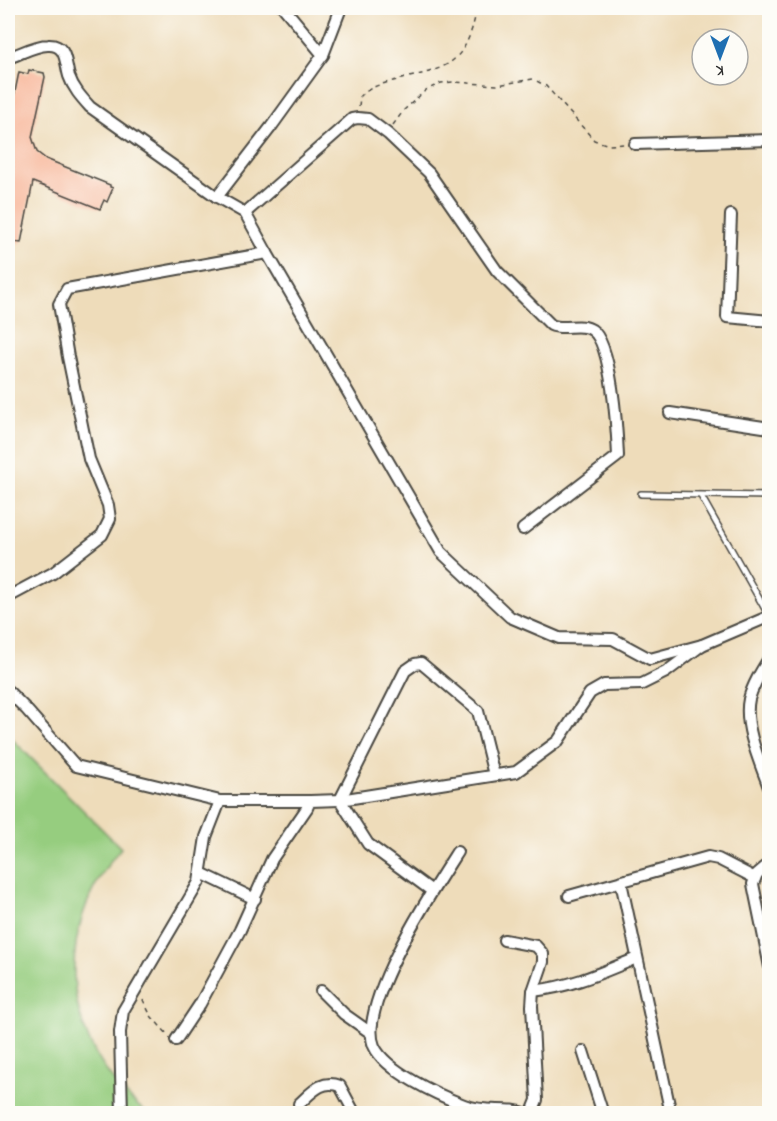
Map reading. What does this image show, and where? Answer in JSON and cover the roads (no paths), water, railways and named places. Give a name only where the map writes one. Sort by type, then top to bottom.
[{"type":"street","points":[[284,8],[323,55]]},
{"type":"street","points":[[217,197],[323,55],[341,8]]},
{"type":"street","points":[[8,58],[42,46],[58,48],[66,56],[69,75],[77,92],[90,107],[217,197],[245,213],[441,552],[510,617],[559,638],[613,639],[650,659],[702,645],[769,616]]},
{"type":"street","points":[[245,213],[352,119],[369,119],[429,173],[497,271],[551,325],[561,328],[588,327],[594,331],[602,343],[613,394],[618,456],[523,529]]},
{"type":"street","points":[[635,144],[770,140]]},
{"type":"street","points":[[731,215],[727,317],[770,321]]},
{"type":"street","points":[[8,597],[53,573],[102,535],[110,519],[108,505],[89,459],[68,357],[59,304],[66,289],[267,253]]},
{"type":"street","points":[[670,413],[770,428]]},
{"type":"street","points":[[8,692],[76,766],[220,801],[340,800],[516,772],[558,741],[590,693],[604,685],[642,684],[666,672],[702,645]]},
{"type":"street","points":[[770,657],[749,699],[748,723],[770,790]]},
{"type":"street","points":[[340,800],[405,671],[421,663],[477,711],[494,775]]},
{"type":"street","points":[[340,800],[368,844],[432,891]]},
{"type":"street","points":[[122,1113],[120,1025],[123,1011],[195,891],[201,873],[206,837],[220,801]]},
{"type":"street","points":[[176,1040],[200,1004],[230,948],[272,859],[308,808],[310,801]]},
{"type":"street","points":[[457,852],[406,934],[388,973],[374,1014],[371,1033],[375,1048],[385,1061],[399,1072],[472,1108],[494,1111],[517,1110],[528,1113],[533,1110],[537,1100],[532,1006],[533,991],[543,962],[542,951],[536,946],[504,940]]},
{"type":"street","points":[[569,896],[708,857],[718,859],[755,878]]},
{"type":"street","points":[[770,863],[755,878],[753,890],[770,967]]},
{"type":"street","points":[[201,873],[255,899]]},
{"type":"street","points":[[621,882],[671,1113]]},
{"type":"street","points":[[533,991],[583,980],[637,958]]},
{"type":"street","points":[[321,991],[344,1014],[371,1033]]},
{"type":"street","points":[[583,1051],[603,1113]]},
{"type":"street","points":[[299,1104],[318,1087],[335,1084],[340,1086],[355,1113]]},
{"type":"lane","points":[[641,494],[770,496]]},
{"type":"lane","points":[[701,496],[769,616]]}]
